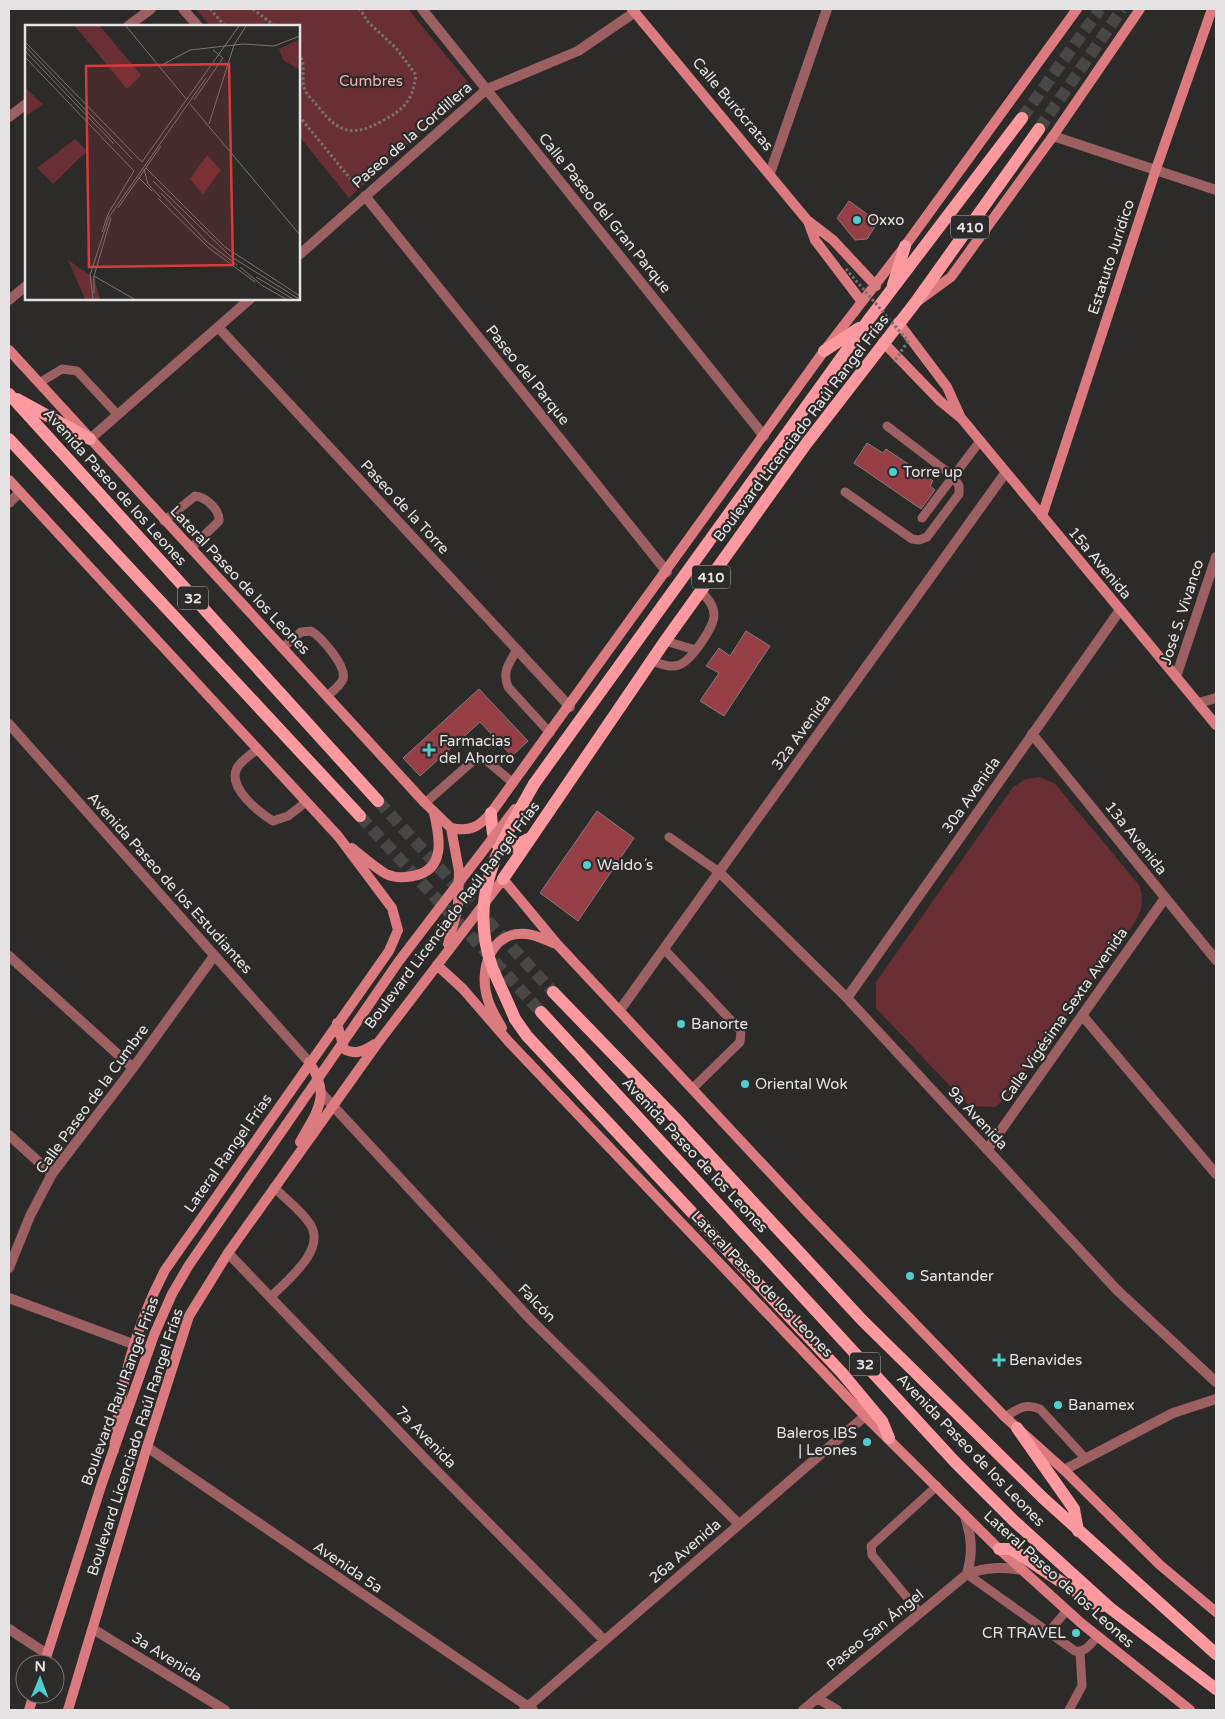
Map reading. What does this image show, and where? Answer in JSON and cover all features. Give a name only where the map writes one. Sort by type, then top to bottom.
[{"type":"main road","name":"Boulevard Licenciado Raúl Rangel Frías","points":[[534,784],[867,322],[1022,118]]},
{"type":"main road","name":"Boulevard Licenciado Raúl Rangel Frías","points":[[503,878],[665,641],[806,444],[898,322],[915,303],[1039,130]]},
{"type":"main road","points":[[890,294],[905,246]]},
{"type":"main road","points":[[824,351],[867,322]]},
{"type":"main road","points":[[9,394],[90,439]]},
{"type":"main road","name":"Avenida Paseo de los Leones","points":[[9,394],[378,801]]},
{"type":"main road","name":"32","points":[[9,439],[360,816]]},
{"type":"main road","points":[[534,784],[496,853],[488,879],[484,902],[485,932],[492,966],[515,1019],[534,1043],[842,1373],[882,1421],[889,1438]]},
{"type":"main road","points":[[492,814],[493,836],[497,844],[504,849],[512,848],[532,837]]},
{"type":"main road","name":"Avenida Paseo de los Leones","points":[[554,992],[686,1130],[862,1320],[1078,1530],[1216,1654]]},
{"type":"main road","name":"Avenida Paseo de los Leones","points":[[541,1012],[955,1462],[1013,1520],[1110,1608],[1216,1689]]},
{"type":"main road","points":[[1016,1428],[1074,1509],[1078,1530]]},
{"type":"main road","points":[[999,1549],[1011,1549],[1092,1603],[1110,1608]]},
{"type":"street","points":[[129,25],[151,9]]},
{"type":"street","points":[[183,9],[197,25]]},
{"type":"street","name":"Calle Paseo del Gran Parque","points":[[422,9],[764,436]]},
{"type":"street","points":[[770,173],[826,9]]},
{"type":"street","points":[[447,950],[458,907],[459,871],[451,828],[463,831],[472,830],[481,825],[492,814],[513,782],[570,707],[824,351],[876,286],[1077,9]]},
{"type":"street","points":[[915,303],[951,277],[1054,136],[1140,9]]},
{"type":"street","name":"Estatuto Jurídico","points":[[1042,516],[1156,168],[1212,9]]},
{"type":"street","name":"Paseo de la Cordillera","points":[[300,254],[487,89],[578,51],[635,10]]},
{"type":"street","name":"Calle Burócratas","points":[[635,10],[807,220],[833,240],[876,286]]},
{"type":"street","points":[[9,117],[25,105]]},
{"type":"street","points":[[1054,136],[1156,168],[1216,190]]},
{"type":"street","name":"Paseo del Parque","points":[[365,196],[666,572]]},
{"type":"street","name":"Calle Burócratas","points":[[807,220],[815,240],[862,302]]},
{"type":"street","points":[[9,300],[25,287]]},
{"type":"street","points":[[90,439],[116,414],[249,300]]},
{"type":"street","name":"15a Avenida","points":[[898,322],[943,381],[962,419]]},
{"type":"street","name":"Paseo de la Torre","points":[[218,327],[570,707]]},
{"type":"street","name":"15a Avenida","points":[[883,342],[934,395],[962,419],[1216,725]]},
{"type":"street","name":"Lateral Paseo de los Leones","points":[[9,350],[433,812],[451,828]]},
{"type":"street","name":"32a Avenida","points":[[620,1010],[1006,472]]},
{"type":"street","points":[[9,480],[338,836],[388,875],[402,878],[423,874],[434,864],[439,849],[433,812]]},
{"type":"street","points":[[9,503],[20,492]]},
{"type":"street","name":"José S. Vivanco","points":[[1176,677],[1216,557]]},
{"type":"street","name":"30a Avenida","points":[[847,998],[1120,610]]},
{"type":"street","points":[[1199,703],[1216,698]]},
{"type":"street","name":"Avenida Paseo de los Estudiantes","points":[[9,724],[309,1062]]},
{"type":"street","name":"13a Avenida","points":[[1032,734],[1216,960]]},
{"type":"street","name":"Boulevard Licenciado Raúl Rangel Frías","points":[[286,1125],[399,961],[534,784]]},
{"type":"street","name":"Lateral Rangel Frías","points":[[114,1450],[118,1406],[133,1344],[148,1302],[165,1270],[336,1023],[395,942],[398,930],[396,919],[382,894],[338,836]]},
{"type":"street","name":"9a Avenida","points":[[719,872],[847,998],[1117,1290],[1216,1382]]},
{"type":"street","points":[[503,878],[557,944],[808,1213],[1005,1417],[1064,1470],[1160,1564],[1216,1612]]},
{"type":"street","name":"Boulevard Licenciado Raúl Rangel Frías","points":[[68,1710],[147,1447],[189,1316],[228,1253],[274,1187],[377,1044],[503,878]]},
{"type":"street","name":"Calle Vigésima Sexta Avenida","points":[[987,1150],[1165,898]]},
{"type":"street","points":[[509,1042],[488,1000],[484,982],[485,964],[497,942],[511,935],[527,934],[557,944]]},
{"type":"street","points":[[9,956],[134,1068]]},
{"type":"street","name":"Calle Paseo de la Cumbre","points":[[9,1268],[30,1216],[52,1174],[134,1068],[214,956]]},
{"type":"street","name":"Lateral Paseo de los Leones","points":[[437,965],[463,988],[509,1042],[865,1416],[999,1549],[1067,1610],[1190,1710]]},
{"type":"street","points":[[1082,1015],[1216,1174]]},
{"type":"street","points":[[336,1023],[344,1049],[351,1053],[359,1052],[377,1044]]},
{"type":"street","points":[[282,1176],[322,1102],[317,1073],[309,1062]]},
{"type":"street","name":"Falcón","points":[[322,1094],[531,1320],[739,1524]]},
{"type":"street","name":"Boulevard Raul Rangel Frias","points":[[48,1654],[114,1450],[154,1335],[172,1294],[188,1265],[286,1125]]},
{"type":"street","points":[[9,1135],[52,1174]]},
{"type":"street","name":"7a Avenida","points":[[228,1253],[429,1463],[604,1640]]},
{"type":"street","points":[[9,1298],[133,1344]]},
{"type":"street","points":[[1064,1470],[1173,1413],[1216,1398]]},
{"type":"street","name":"26a Avenida","points":[[528,1709],[604,1640],[865,1416]]},
{"type":"street","name":"Avenida 5a","points":[[147,1447],[528,1709]]},
{"type":"street","points":[[964,1513],[972,1545],[967,1574]]},
{"type":"street","name":"Paseo San Ángel","points":[[803,1710],[967,1574],[981,1569],[993,1568],[1022,1570]]},
{"type":"street","points":[[9,1629],[40,1654]]},
{"type":"street","name":"3a Avenida","points":[[93,1629],[225,1710]]},
{"type":"street","points":[[817,1698],[837,1710]]},
{"type":"lane","points":[[39,383],[62,369],[77,371],[116,414]]},
{"type":"lane","points":[[844,492],[912,539],[920,540],[927,537],[959,494],[959,486],[954,477],[888,426]]},
{"type":"lane","points":[[922,518],[980,441]]},
{"type":"lane","points":[[164,521],[195,496],[202,497],[217,512],[220,521],[191,548]]},
{"type":"lane","points":[[652,661],[669,666],[679,665],[687,661],[696,650],[712,624],[714,616],[713,609],[701,591]]},
{"type":"lane","points":[[282,648],[301,632],[311,630],[317,635],[342,666],[344,672],[340,683],[327,696]]},
{"type":"lane","points":[[665,641],[696,650]]},
{"type":"lane","points":[[517,650],[505,670],[504,678],[508,687],[550,733]]},
{"type":"lane","points":[[258,749],[237,767],[235,775],[236,784],[247,799],[273,821],[288,816],[306,802]]},
{"type":"lane","points":[[425,803],[475,759],[486,760],[513,782]]},
{"type":"lane","points":[[669,837],[719,872]]},
{"type":"lane","points":[[664,948],[741,1031],[740,1042],[693,1088]]},
{"type":"lane","points":[[271,1297],[309,1255],[314,1245],[314,1233],[310,1224],[274,1187]]},
{"type":"lane","points":[[1005,1417],[1022,1406],[1030,1405],[1040,1410],[1085,1458]]},
{"type":"lane","points":[[920,1613],[872,1554],[871,1546],[937,1486]]},
{"type":"lane","points":[[967,1574],[1048,1633],[1075,1651],[1080,1652]]},
{"type":"lane","points":[[1048,1633],[1067,1610]]},
{"type":"lane","points":[[1080,1652],[1098,1636]]},
{"type":"lane","points":[[1069,1710],[1082,1686],[1080,1652]]},
{"type":"path","points":[[210,9],[224,25]]},
{"type":"path","points":[[253,9],[274,25]]},
{"type":"path","points":[[300,54],[303,59],[305,90],[333,125],[354,131],[371,128],[400,112],[413,94],[416,75],[396,48],[368,22],[360,9]]},
{"type":"path","points":[[300,117],[365,196]]},
{"type":"path","points":[[846,269],[908,341],[894,362]]},
{"type":"green space","name":"Cumbres","points":[[196,9],[408,9],[471,86],[349,198],[300,137],[300,25],[209,25]]},
{"type":"green space","points":[[1040,777],[1055,784],[1139,885],[1142,905],[1134,924],[1005,1099],[995,1107],[969,1106],[876,1008],[876,982],[1013,787],[1026,779]]},
{"type":"building","name":"Oxxo","points":[[849,201],[878,222],[867,239],[855,240],[837,218]]},
{"type":"building","name":"Torre up","points":[[867,443],[883,453],[886,449],[933,481],[930,486],[935,490],[921,509],[854,463]]},
{"type":"building","points":[[746,631],[770,646],[724,716],[700,701],[719,673],[706,666],[719,648],[730,656]]},
{"type":"building","points":[[479,689],[528,741],[512,756],[480,722],[420,776],[403,758]]},
{"type":"building","name":"Waldo´s","points":[[597,811],[634,838],[578,921],[540,893]]},
{"type":"tunnel","points":[[1022,118],[1100,9]]},
{"type":"tunnel","points":[[1039,129],[1122,9]]},
{"type":"tunnel","points":[[378,801],[553,992]]},
{"type":"tunnel","points":[[360,816],[541,1012]]},
{"type":"place","name":"Oxxo","points":[[857,220]]},
{"type":"place","name":"Torre up","points":[[893,472]]},
{"type":"place","name":"Farmacias del Ahorro","points":[[429,750]]},
{"type":"place","name":"Waldo´s","points":[[587,865]]},
{"type":"place","name":"Banorte","points":[[681,1024]]},
{"type":"place","name":"Oriental Wok","points":[[745,1084]]},
{"type":"place","name":"Santander","points":[[910,1276]]},
{"type":"place","name":"Benavides","points":[[999,1360]]},
{"type":"place","name":"Banamex","points":[[1058,1405]]},
{"type":"place","name":"Baleros IBS | Leones","points":[[867,1442]]},
{"type":"place","name":"CR TRAVEL","points":[[1076,1633]]}]
